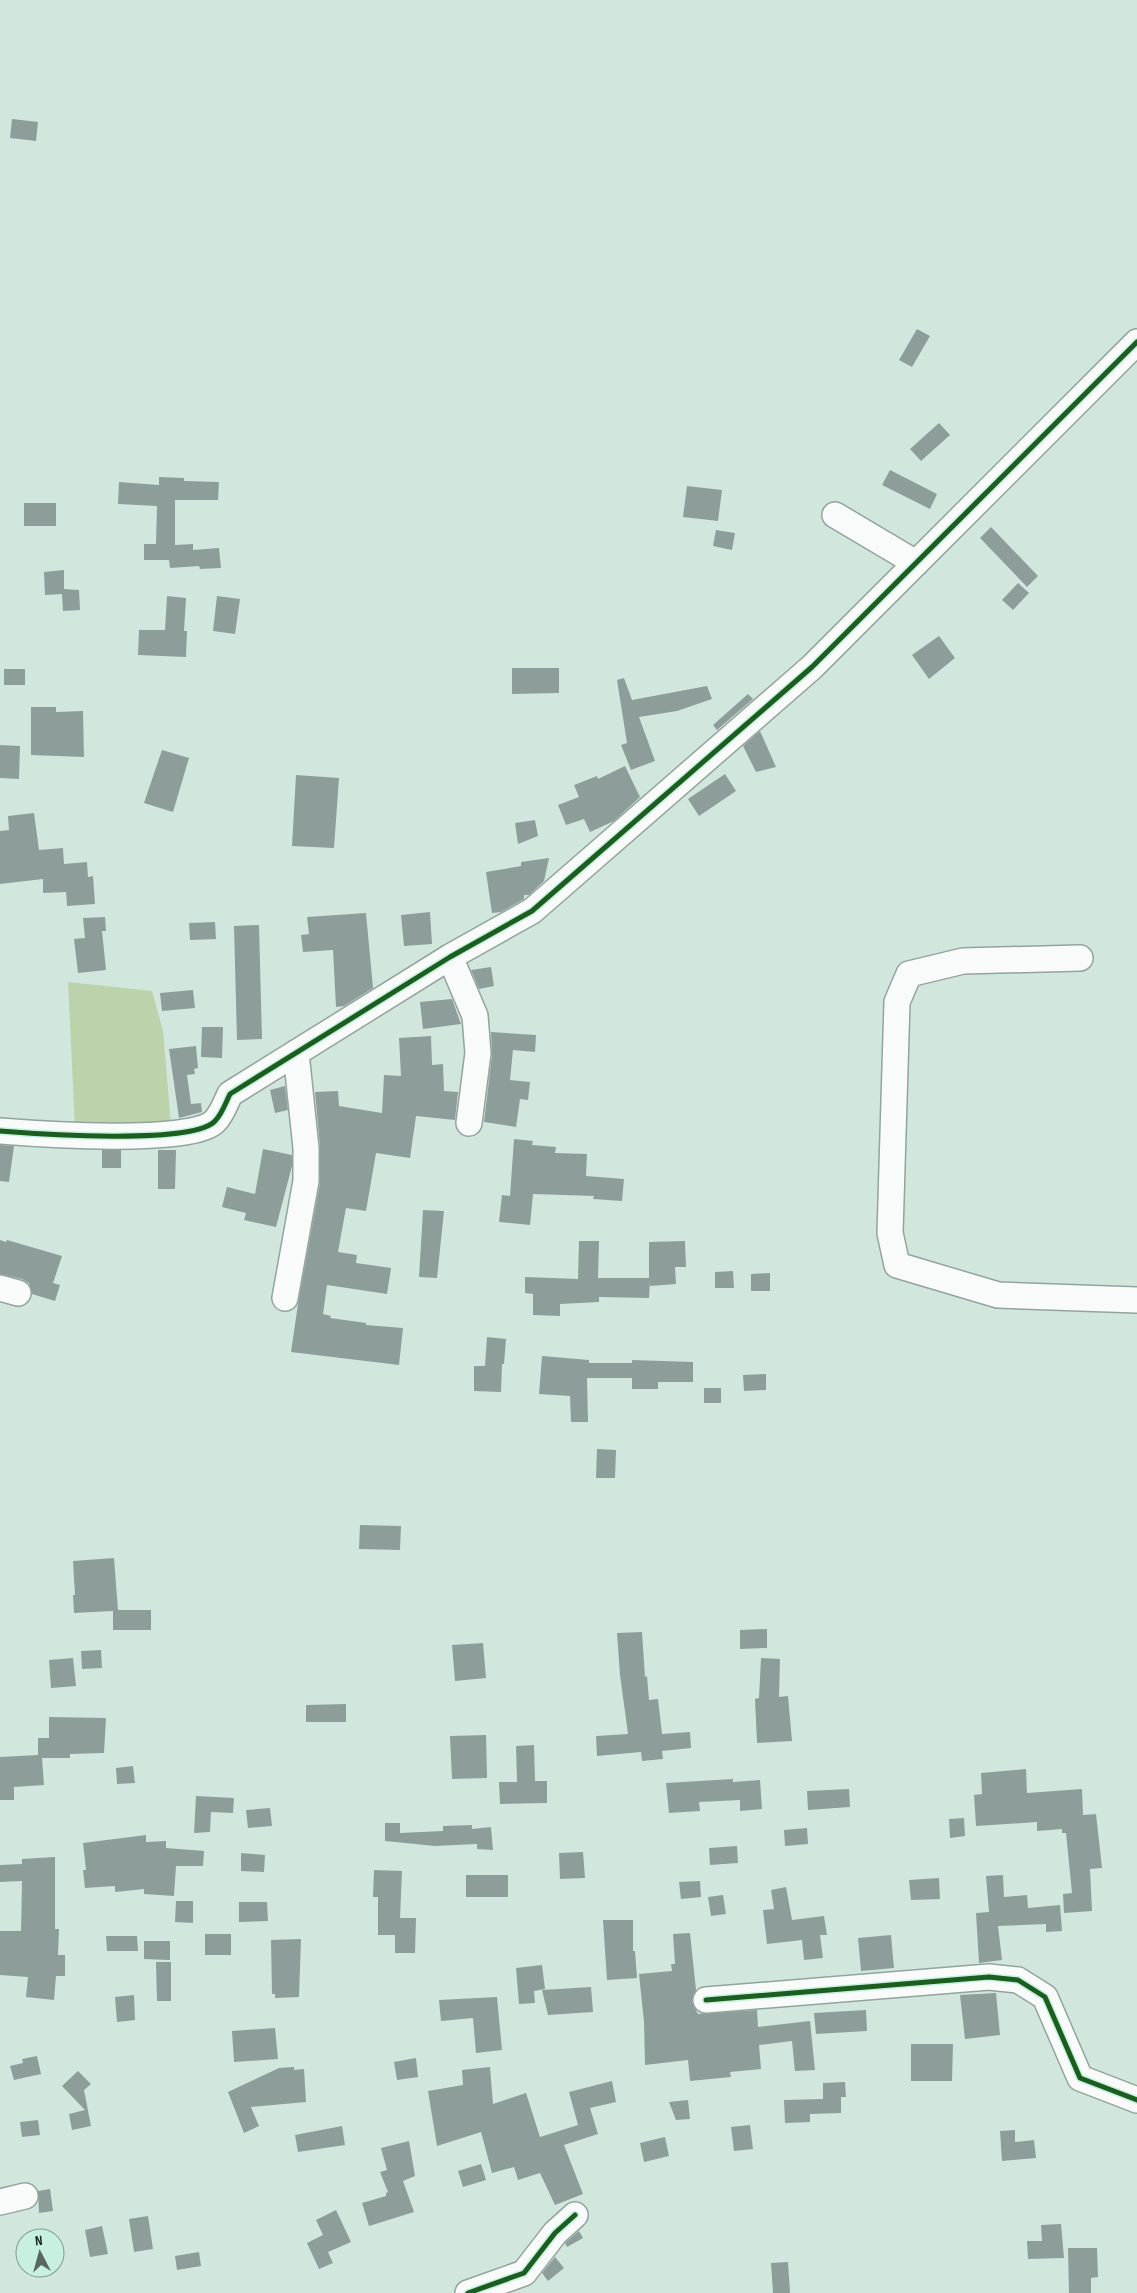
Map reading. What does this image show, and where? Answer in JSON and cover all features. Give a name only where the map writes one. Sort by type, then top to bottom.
[{"type":"street","points":[[0,1131],[104,1136],[188,1133],[215,1122],[230,1094],[326,1036],[450,957],[532,911],[812,667],[1137,342]]},
{"type":"street","points":[[835,515],[916,563]]},
{"type":"street","points":[[450,957],[475,1016],[478,1053],[470,1123]]},
{"type":"street","points":[[1080,958],[963,961],[909,974],[897,1002],[890,1233],[897,1265],[998,1296],[1137,1300]]},
{"type":"street","points":[[285,1298],[306,1181],[306,1148],[296,1053]]},
{"type":"street","points":[[706,2000],[988,1977],[1018,1980],[1044,1997],[1080,2078],[1135,2093]]},
{"type":"street","points":[[0,2202],[25,2196]]},
{"type":"street","points":[[468,2293],[524,2273],[555,2233],[575,2215]]},
{"type":"green space","points":[[68,982],[152,991],[163,1031],[171,1125],[75,1127]]},
{"type":"building","points":[[12,119],[38,122],[36,141],[10,138]]},
{"type":"building","points":[[917,329],[930,336],[912,367],[899,360]]},
{"type":"building","points":[[939,423],[950,435],[921,461],[910,449]]},
{"type":"building","points":[[890,470],[937,494],[930,509],[882,485]]},
{"type":"building","points":[[159,477],[184,478],[184,481],[219,482],[218,500],[175,500],[175,545],[193,544],[193,550],[219,548],[221,568],[200,569],[199,566],[170,568],[169,560],[144,560],[144,544],[156,544],[157,506],[118,504],[119,482],[159,485]]},
{"type":"building","points":[[687,486],[722,490],[718,521],[683,517]]},
{"type":"building","points":[[24,503],[56,503],[56,526],[24,526]]},
{"type":"building","points":[[991,527],[1038,576],[1027,587],[980,538]]},
{"type":"building","points":[[716,530],[735,533],[732,550],[713,546]]},
{"type":"building","points":[[64,570],[64,589],[79,590],[80,610],[63,611],[62,594],[45,595],[44,572]]},
{"type":"building","points":[[1018,583],[1029,593],[1013,610],[1002,600]]},
{"type":"building","points":[[167,596],[186,598],[184,631],[187,631],[186,657],[138,655],[139,630],[165,630]]},
{"type":"building","points":[[217,596],[240,599],[235,634],[213,631]]},
{"type":"building","points":[[939,636],[955,658],[929,679],[912,655]]},
{"type":"building","points":[[512,668],[559,668],[559,693],[512,694]]},
{"type":"building","points":[[4,669],[25,669],[25,685],[4,685]]},
{"type":"building","points":[[624,678],[632,700],[707,686],[712,699],[677,711],[639,717],[655,761],[631,770],[621,745],[627,743],[617,680]]},
{"type":"building","points":[[748,694],[753,699],[717,730],[713,725]]},
{"type":"building","points":[[31,707],[56,707],[56,712],[83,711],[84,757],[31,755]]},
{"type":"building","points":[[760,731],[776,767],[756,772],[743,746]]},
{"type":"building","points":[[0,745],[20,746],[19,779],[0,778]]},
{"type":"building","points":[[162,750],[189,758],[173,812],[144,803]]},
{"type":"building","points":[[625,766],[640,797],[614,821],[590,832],[584,819],[566,825],[558,805],[579,797],[574,785],[597,776],[598,779]]},
{"type":"building","points":[[725,774],[736,791],[699,816],[688,799]]},
{"type":"building","points":[[296,775],[339,778],[334,848],[292,846]]},
{"type":"building","points":[[34,813],[39,850],[63,848],[64,864],[87,862],[88,877],[93,876],[95,904],[67,906],[66,892],[43,893],[43,879],[0,884],[0,831],[9,830],[8,816]]},
{"type":"building","points":[[535,820],[538,836],[518,844],[515,823]]},
{"type":"building","points":[[549,858],[544,881],[529,895],[524,895],[524,899],[501,912],[492,913],[486,872],[521,866],[521,862]]},
{"type":"building","points":[[430,912],[432,944],[404,946],[401,915]]},
{"type":"building","points":[[366,913],[373,988],[344,1006],[336,1007],[333,950],[303,952],[301,935],[309,934],[307,917]]},
{"type":"building","points":[[105,917],[106,931],[102,931],[106,970],[78,973],[74,939],[85,938],[83,918]]},
{"type":"building","points":[[215,922],[216,939],[190,940],[189,923]]},
{"type":"building","points":[[259,925],[262,1039],[237,1040],[234,926]]},
{"type":"building","points":[[491,967],[494,986],[479,989],[471,970]]},
{"type":"building","points":[[193,990],[195,1008],[162,1011],[160,993]]},
{"type":"building","points":[[452,999],[461,1024],[423,1029],[420,1002]]},
{"type":"building","points":[[202,1027],[223,1027],[222,1058],[201,1057]]},
{"type":"building","points":[[491,1032],[536,1035],[535,1052],[513,1050],[510,1080],[530,1082],[528,1100],[520,1099],[516,1127],[484,1122],[492,1055]]},
{"type":"building","points":[[431,1036],[432,1065],[443,1064],[444,1091],[458,1092],[455,1120],[416,1116],[410,1158],[376,1153],[366,1211],[346,1208],[338,1252],[357,1255],[356,1263],[391,1268],[387,1294],[327,1285],[323,1314],[331,1316],[330,1318],[366,1323],[366,1325],[403,1328],[399,1365],[291,1352],[320,1183],[320,1146],[315,1092],[338,1091],[339,1106],[382,1113],[384,1075],[401,1076],[399,1038]]},
{"type":"building","points":[[196,1046],[198,1068],[194,1069],[195,1074],[187,1075],[191,1104],[201,1103],[202,1112],[179,1118],[169,1049]]},
{"type":"building","points":[[285,1086],[288,1110],[275,1113],[270,1090]]},
{"type":"building","points":[[514,1139],[533,1141],[532,1145],[556,1147],[555,1153],[587,1154],[586,1176],[624,1179],[622,1201],[593,1199],[594,1196],[533,1194],[530,1225],[499,1222],[502,1195],[510,1196]]},
{"type":"building","points":[[0,1145],[14,1146],[9,1182],[0,1181]]},
{"type":"building","points":[[263,1149],[292,1155],[292,1166],[276,1227],[244,1220],[246,1213],[222,1207],[227,1187],[255,1194]]},
{"type":"building","points":[[102,1150],[121,1150],[121,1168],[102,1168]]},
{"type":"building","points":[[158,1150],[176,1150],[175,1189],[158,1189]]},
{"type":"building","points":[[423,1210],[444,1211],[437,1278],[419,1277]]},
{"type":"building","points":[[0,1240],[6,1242],[7,1240],[62,1256],[53,1283],[60,1285],[55,1301],[32,1294],[29,1283],[22,1279],[0,1274]]},
{"type":"building","points":[[579,1241],[599,1241],[598,1278],[649,1278],[649,1242],[685,1241],[686,1267],[675,1267],[676,1284],[650,1286],[650,1280],[649,1298],[599,1297],[599,1302],[560,1304],[560,1316],[533,1315],[533,1294],[525,1293],[525,1277],[578,1279]]},
{"type":"building","points":[[733,1271],[734,1288],[715,1288],[715,1272]]},
{"type":"building","points":[[770,1273],[770,1291],[751,1291],[751,1274]]},
{"type":"building","points":[[487,1337],[506,1339],[504,1364],[502,1364],[501,1392],[474,1391],[474,1366],[485,1366]]},
{"type":"building","points":[[542,1356],[589,1360],[589,1363],[632,1363],[632,1360],[693,1362],[693,1382],[658,1382],[658,1389],[632,1389],[632,1378],[587,1378],[588,1422],[571,1422],[570,1396],[539,1394]]},
{"type":"building","points":[[766,1374],[766,1390],[744,1391],[743,1375]]},
{"type":"building","points":[[704,1388],[721,1388],[721,1403],[704,1403]]},
{"type":"building","points":[[597,1449],[616,1450],[615,1478],[596,1478]]},
{"type":"building","points":[[360,1525],[401,1526],[400,1550],[359,1549]]},
{"type":"building","points":[[114,1558],[118,1610],[151,1610],[151,1630],[113,1630],[113,1611],[74,1613],[73,1561]]},
{"type":"building","points":[[767,1629],[767,1648],[740,1649],[740,1630]]},
{"type":"building","points":[[642,1632],[645,1677],[647,1676],[649,1700],[658,1699],[662,1734],[690,1732],[691,1748],[662,1751],[663,1759],[642,1761],[641,1752],[597,1756],[596,1736],[628,1734],[620,1675],[617,1633]]},
{"type":"building","points":[[483,1643],[486,1678],[455,1681],[452,1645]]},
{"type":"building","points":[[101,1650],[102,1668],[82,1669],[81,1651]]},
{"type":"building","points":[[73,1658],[76,1686],[51,1688],[49,1660]]},
{"type":"building","points":[[761,1658],[780,1659],[779,1697],[788,1696],[792,1741],[757,1743],[755,1699],[759,1698]]},
{"type":"building","points":[[346,1704],[346,1722],[306,1722],[306,1705]]},
{"type":"building","points":[[49,1717],[106,1718],[104,1753],[70,1754],[70,1758],[42,1758],[44,1785],[14,1787],[14,1800],[0,1800],[0,1757],[38,1755],[38,1738],[49,1738]]},
{"type":"building","points":[[486,1735],[487,1778],[452,1779],[450,1736]]},
{"type":"building","points":[[534,1745],[535,1781],[547,1781],[547,1803],[500,1804],[499,1782],[517,1782],[516,1746]]},
{"type":"building","points":[[133,1766],[135,1783],[117,1784],[116,1768]]},
{"type":"building","points":[[1026,1769],[1027,1793],[1082,1789],[1083,1815],[1096,1814],[1102,1868],[1090,1869],[1092,1911],[1064,1913],[1063,1894],[1072,1893],[1066,1833],[1062,1833],[1062,1829],[1037,1831],[1037,1822],[976,1826],[974,1795],[982,1794],[981,1773]]},
{"type":"building","points":[[733,1779],[733,1782],[760,1780],[762,1809],[740,1811],[740,1800],[699,1802],[700,1811],[669,1813],[666,1783]]},
{"type":"building","points":[[849,1789],[850,1807],[808,1810],[807,1791]]},
{"type":"building","points":[[196,1796],[234,1798],[233,1813],[211,1812],[210,1832],[194,1833]]},
{"type":"building","points":[[270,1808],[272,1826],[248,1828],[246,1810]]},
{"type":"building","points":[[964,1818],[965,1836],[950,1838],[949,1819]]},
{"type":"building","points":[[385,1823],[400,1823],[400,1833],[443,1831],[443,1826],[472,1825],[472,1829],[491,1827],[493,1850],[477,1849],[477,1844],[435,1846],[385,1841]]},
{"type":"building","points":[[807,1828],[808,1844],[785,1846],[784,1830]]},
{"type":"building","points":[[146,1835],[146,1842],[166,1841],[166,1848],[204,1851],[203,1866],[176,1866],[174,1896],[144,1894],[144,1889],[115,1892],[115,1886],[85,1888],[83,1870],[86,1870],[83,1843]]},
{"type":"building","points":[[737,1846],[738,1863],[710,1865],[709,1848]]},
{"type":"building","points":[[583,1852],[585,1878],[560,1879],[559,1853]]},
{"type":"building","points":[[241,1853],[265,1855],[264,1872],[241,1871]]},
{"type":"building","points":[[55,1857],[55,1929],[59,1929],[58,1955],[65,1955],[65,1976],[56,1976],[54,2000],[26,1997],[28,1977],[0,1975],[0,1931],[21,1931],[22,1881],[0,1882],[0,1865],[22,1864],[22,1859]]},
{"type":"building","points":[[374,1870],[402,1871],[400,1918],[416,1918],[415,1953],[395,1953],[395,1935],[378,1935],[378,1897],[373,1897]]},
{"type":"building","points":[[466,1875],[508,1875],[508,1897],[466,1897]]},
{"type":"building","points":[[1003,1875],[1004,1897],[1027,1895],[1028,1908],[1060,1905],[1062,1931],[1046,1932],[1046,1924],[998,1926],[1002,1960],[979,1963],[976,1913],[989,1912],[986,1876]]},
{"type":"building","points":[[939,1878],[940,1899],[911,1900],[909,1880]]},
{"type":"building","points":[[700,1881],[701,1897],[681,1899],[679,1882]]},
{"type":"building","points":[[786,1887],[792,1920],[824,1916],[827,1935],[820,1935],[823,1958],[804,1960],[802,1940],[767,1944],[763,1910],[774,1909],[771,1890]]},
{"type":"building","points":[[723,1895],[726,1914],[711,1916],[708,1897]]},
{"type":"building","points":[[176,1901],[193,1901],[193,1923],[175,1922]]},
{"type":"building","points":[[239,1902],[267,1902],[268,1921],[239,1922]]},
{"type":"building","points":[[603,1920],[633,1920],[633,1951],[635,1951],[637,1978],[607,1980]]},
{"type":"building","points":[[690,1933],[696,1990],[692,2002],[698,2014],[757,2010],[758,2027],[810,2021],[815,2070],[795,2071],[792,2041],[759,2045],[761,2069],[730,2072],[731,2077],[690,2081],[688,2060],[645,2065],[644,2022],[639,1974],[672,1971],[671,1964],[675,1964],[673,1934]]},
{"type":"building","points":[[205,1934],[231,1934],[231,1955],[205,1955]]},
{"type":"building","points":[[891,1935],[894,1968],[861,1971],[858,1938]]},
{"type":"building","points":[[106,1936],[137,1936],[138,1951],[107,1951]]},
{"type":"building","points":[[301,1939],[299,1997],[275,1998],[275,1994],[272,1994],[271,1940]]},
{"type":"building","points":[[144,1941],[170,1941],[170,1960],[144,1959]]},
{"type":"building","points":[[156,1962],[171,1962],[171,2001],[157,2001]]},
{"type":"building","points":[[542,1965],[545,1989],[534,1991],[535,2003],[519,2004],[516,1968]]},
{"type":"building","points":[[591,1987],[593,2012],[548,2015],[542,1990]]},
{"type":"building","points":[[996,1993],[1000,2035],[965,2039],[960,1995]]},
{"type":"building","points":[[134,1995],[135,2020],[117,2022],[115,1997]]},
{"type":"building","points":[[497,1997],[502,2050],[476,2053],[473,2018],[441,2021],[439,2000]]},
{"type":"building","points":[[866,2010],[867,2031],[816,2034],[814,2013]]},
{"type":"building","points":[[275,2028],[278,2059],[234,2062],[232,2031]]},
{"type":"building","points":[[911,2044],[953,2044],[952,2081],[911,2081]]},
{"type":"building","points":[[37,2056],[41,2074],[14,2080],[10,2066],[23,2063],[22,2059]]},
{"type":"building","points":[[416,2058],[418,2077],[397,2080],[394,2062]]},
{"type":"building","points":[[294,2067],[294,2070],[304,2069],[306,2102],[251,2107],[259,2126],[244,2133],[228,2092],[279,2068]]},
{"type":"building","points":[[490,2067],[493,2104],[526,2093],[540,2137],[578,2125],[569,2092],[612,2081],[616,2102],[590,2108],[598,2134],[564,2145],[583,2194],[555,2205],[540,2173],[518,2180],[514,2167],[492,2173],[481,2132],[437,2146],[428,2091],[463,2085],[462,2070]]},
{"type":"building","points":[[78,2071],[91,2084],[84,2090],[91,2126],[72,2130],[69,2114],[85,2110],[62,2086]]},
{"type":"building","points":[[845,2082],[846,2097],[841,2097],[841,2113],[810,2114],[810,2122],[785,2123],[784,2100],[823,2099],[823,2083]]},
{"type":"building","points":[[688,2100],[690,2119],[676,2120],[669,2102]]},
{"type":"building","points":[[38,2120],[40,2135],[22,2137],[20,2122]]},
{"type":"building","points":[[750,2125],[753,2149],[734,2151],[731,2127]]},
{"type":"building","points":[[342,2126],[345,2145],[298,2152],[295,2135]]},
{"type":"building","points":[[1015,2130],[1015,2142],[1034,2140],[1036,2158],[1002,2161],[1000,2131]]},
{"type":"building","points":[[665,2137],[669,2156],[644,2162],[640,2143]]},
{"type":"building","points":[[409,2141],[415,2176],[403,2181],[414,2212],[369,2226],[362,2203],[386,2196],[388,2192],[380,2172],[387,2170],[381,2148]]},
{"type":"building","points":[[481,2164],[486,2180],[463,2187],[458,2171]]},
{"type":"building","points":[[50,2189],[53,2211],[39,2213],[38,2191]]},
{"type":"building","points":[[336,2210],[351,2242],[328,2252],[333,2263],[319,2269],[307,2243],[323,2235],[316,2220]]},
{"type":"building","points":[[148,2216],[153,2249],[134,2252],[129,2219]]},
{"type":"building","points":[[1061,2224],[1064,2258],[1028,2259],[1027,2241],[1042,2241],[1041,2225]]},
{"type":"building","points":[[102,2226],[108,2254],[90,2257],[85,2230]]},
{"type":"building","points":[[579,2231],[583,2238],[567,2247],[565,2243]]},
{"type":"building","points":[[1068,2248],[1097,2248],[1098,2277],[1091,2278],[1091,2293],[1069,2293]]},
{"type":"building","points":[[199,2252],[201,2266],[177,2270],[175,2256]]},
{"type":"building","points":[[555,2257],[564,2268],[548,2281],[542,2273]]},
{"type":"building","points":[[788,2262],[790,2293],[773,2293],[771,2263]]},
{"type":"cycle path","points":[[0,1131],[147,1136],[201,1128],[215,1121],[230,1094],[450,957],[532,911],[812,667],[1137,342]]},
{"type":"cycle path","points":[[706,2000],[989,1977],[1018,1980],[1045,1997],[1080,2078],[1137,2100]]},
{"type":"cycle path","points":[[468,2293],[524,2273],[555,2233],[575,2215]]}]
